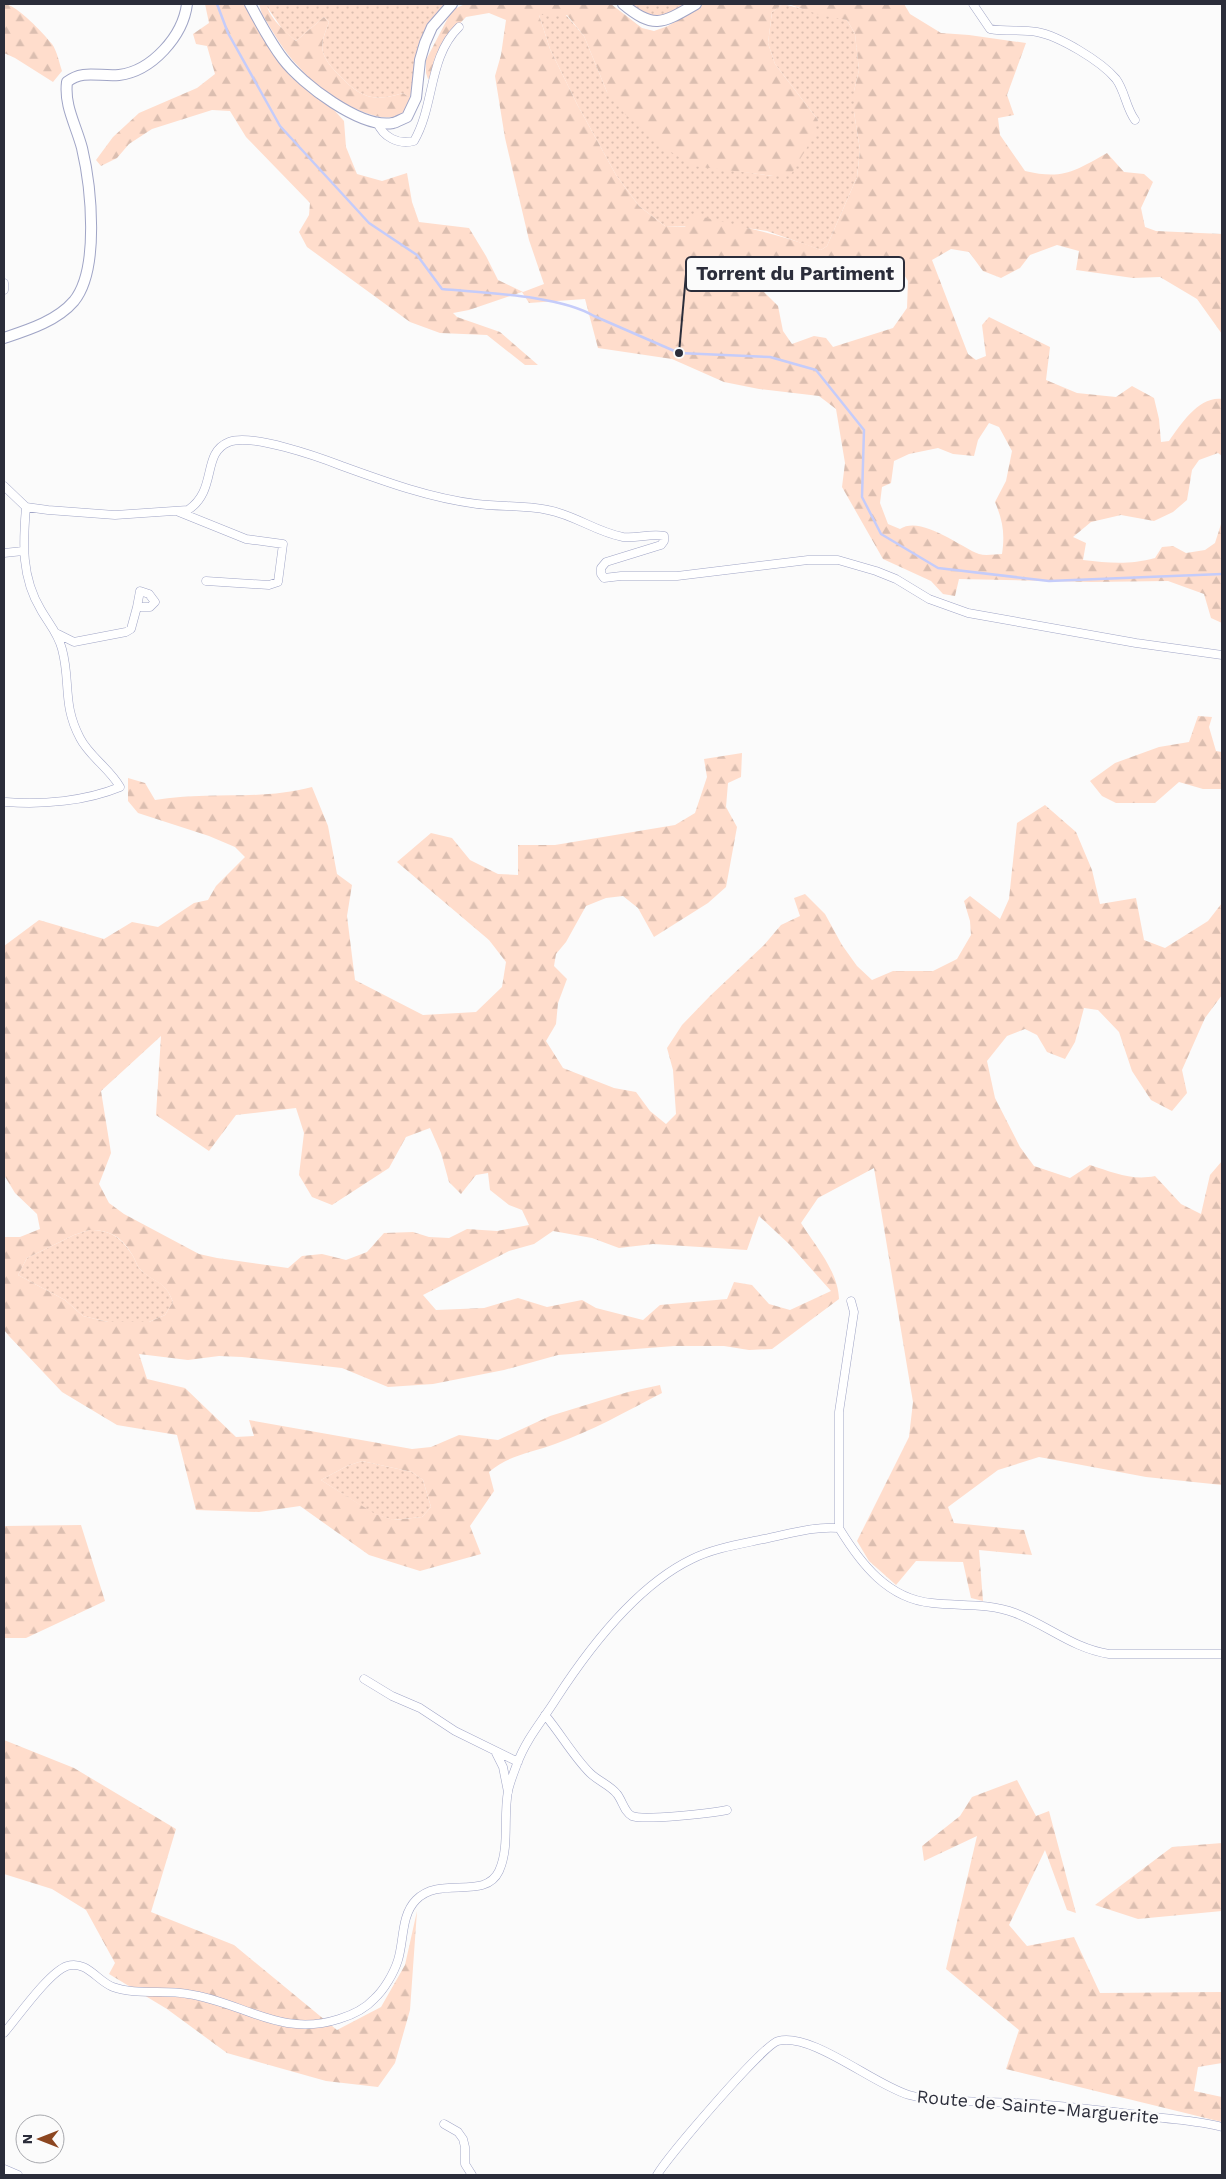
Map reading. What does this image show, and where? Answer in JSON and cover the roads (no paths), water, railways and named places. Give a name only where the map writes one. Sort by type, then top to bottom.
[{"type":"street","points":[[4,338],[35,326],[62,311],[73,302],[86,281],[91,250],[89,200],[82,148],[65,95],[67,82],[75,76],[85,74],[121,75],[148,63],[161,52],[179,30],[185,17],[187,4]]},
{"type":"street","points":[[250,4],[274,46],[296,74],[310,86],[340,106],[367,120],[393,123],[407,117],[416,98],[420,60],[425,43],[432,27],[452,4]]},
{"type":"street","points":[[623,4],[645,20],[658,22],[674,17],[696,4]]},
{"type":"street","points":[[973,4],[990,29],[1028,31],[1047,35],[1086,55],[1115,78],[1120,85],[1129,111],[1136,120]]},
{"type":"street","points":[[377,122],[380,130],[391,140],[414,141],[422,128],[435,70],[451,35],[458,27]]},
{"type":"street","points":[[4,283],[4,290]]},
{"type":"street","points":[[4,486],[26,507],[48,510],[115,515],[188,510],[197,504],[204,494],[217,449],[230,441],[263,442],[316,456],[382,481],[429,495],[478,504],[548,510],[571,516],[609,534],[625,537],[664,536],[664,541],[661,545],[606,562],[601,568],[601,574],[604,578],[621,576],[677,576],[808,560],[838,560],[876,571],[929,599],[968,613],[1136,643],[1222,655]]},
{"type":"street","points":[[6,802],[33,804],[92,796],[120,787],[108,769],[81,740],[74,727],[68,706],[65,663],[58,634],[41,610],[33,593],[22,551],[26,507]]},
{"type":"street","points":[[177,511],[246,539],[283,544],[278,582],[269,585],[206,581]]},
{"type":"street","points":[[4,553],[22,551]]},
{"type":"street","points":[[58,634],[74,642],[126,632],[131,629],[137,607]]},
{"type":"street","points":[[851,1302],[854,1312],[839,1412],[839,1528],[852,1548],[883,1584],[898,1595],[912,1600],[932,1604],[968,1604],[999,1608],[1015,1613],[1079,1646],[1109,1654],[1222,1654]]},
{"type":"street","points":[[4,2033],[53,1975],[69,1966],[84,1968],[114,1988],[188,1994],[236,2007],[278,2023],[315,2025],[346,2017],[376,1998],[393,1971],[398,1960],[405,1924],[414,1902],[435,1888],[482,1887],[490,1884],[496,1877],[503,1854],[508,1792],[524,1748],[594,1643],[625,1610],[676,1567],[695,1557],[742,1544],[818,1528],[839,1528]]},
{"type":"street","points":[[364,1679],[392,1696],[420,1708],[455,1731],[496,1753],[518,1762]]},
{"type":"street","points":[[545,1715],[581,1763],[616,1793],[627,1812],[632,1816],[646,1818],[727,1810]]},
{"type":"street","points":[[496,1753],[503,1767],[508,1792]]},
{"type":"street","name":"Route de Sainte-Marguerite","points":[[657,2175],[670,2156],[759,2056],[776,2041],[786,2040],[802,2042],[820,2049],[878,2082],[912,2096],[1078,2106],[1222,2126]]},
{"type":"street","points":[[444,2124],[458,2132],[463,2139],[466,2147],[465,2164],[472,2175]]},
{"type":"street","points":[[4,2169],[18,2175]]},
{"type":"waterway","points":[[217,4],[228,33],[280,126],[369,223],[417,255],[442,289],[521,296],[561,303],[679,353],[770,357],[816,370],[864,430],[862,497],[881,534],[938,568],[1049,581],[1222,574]]},
{"type":"place","name":"Torrent du Partiment","points":[[679,353]]}]
